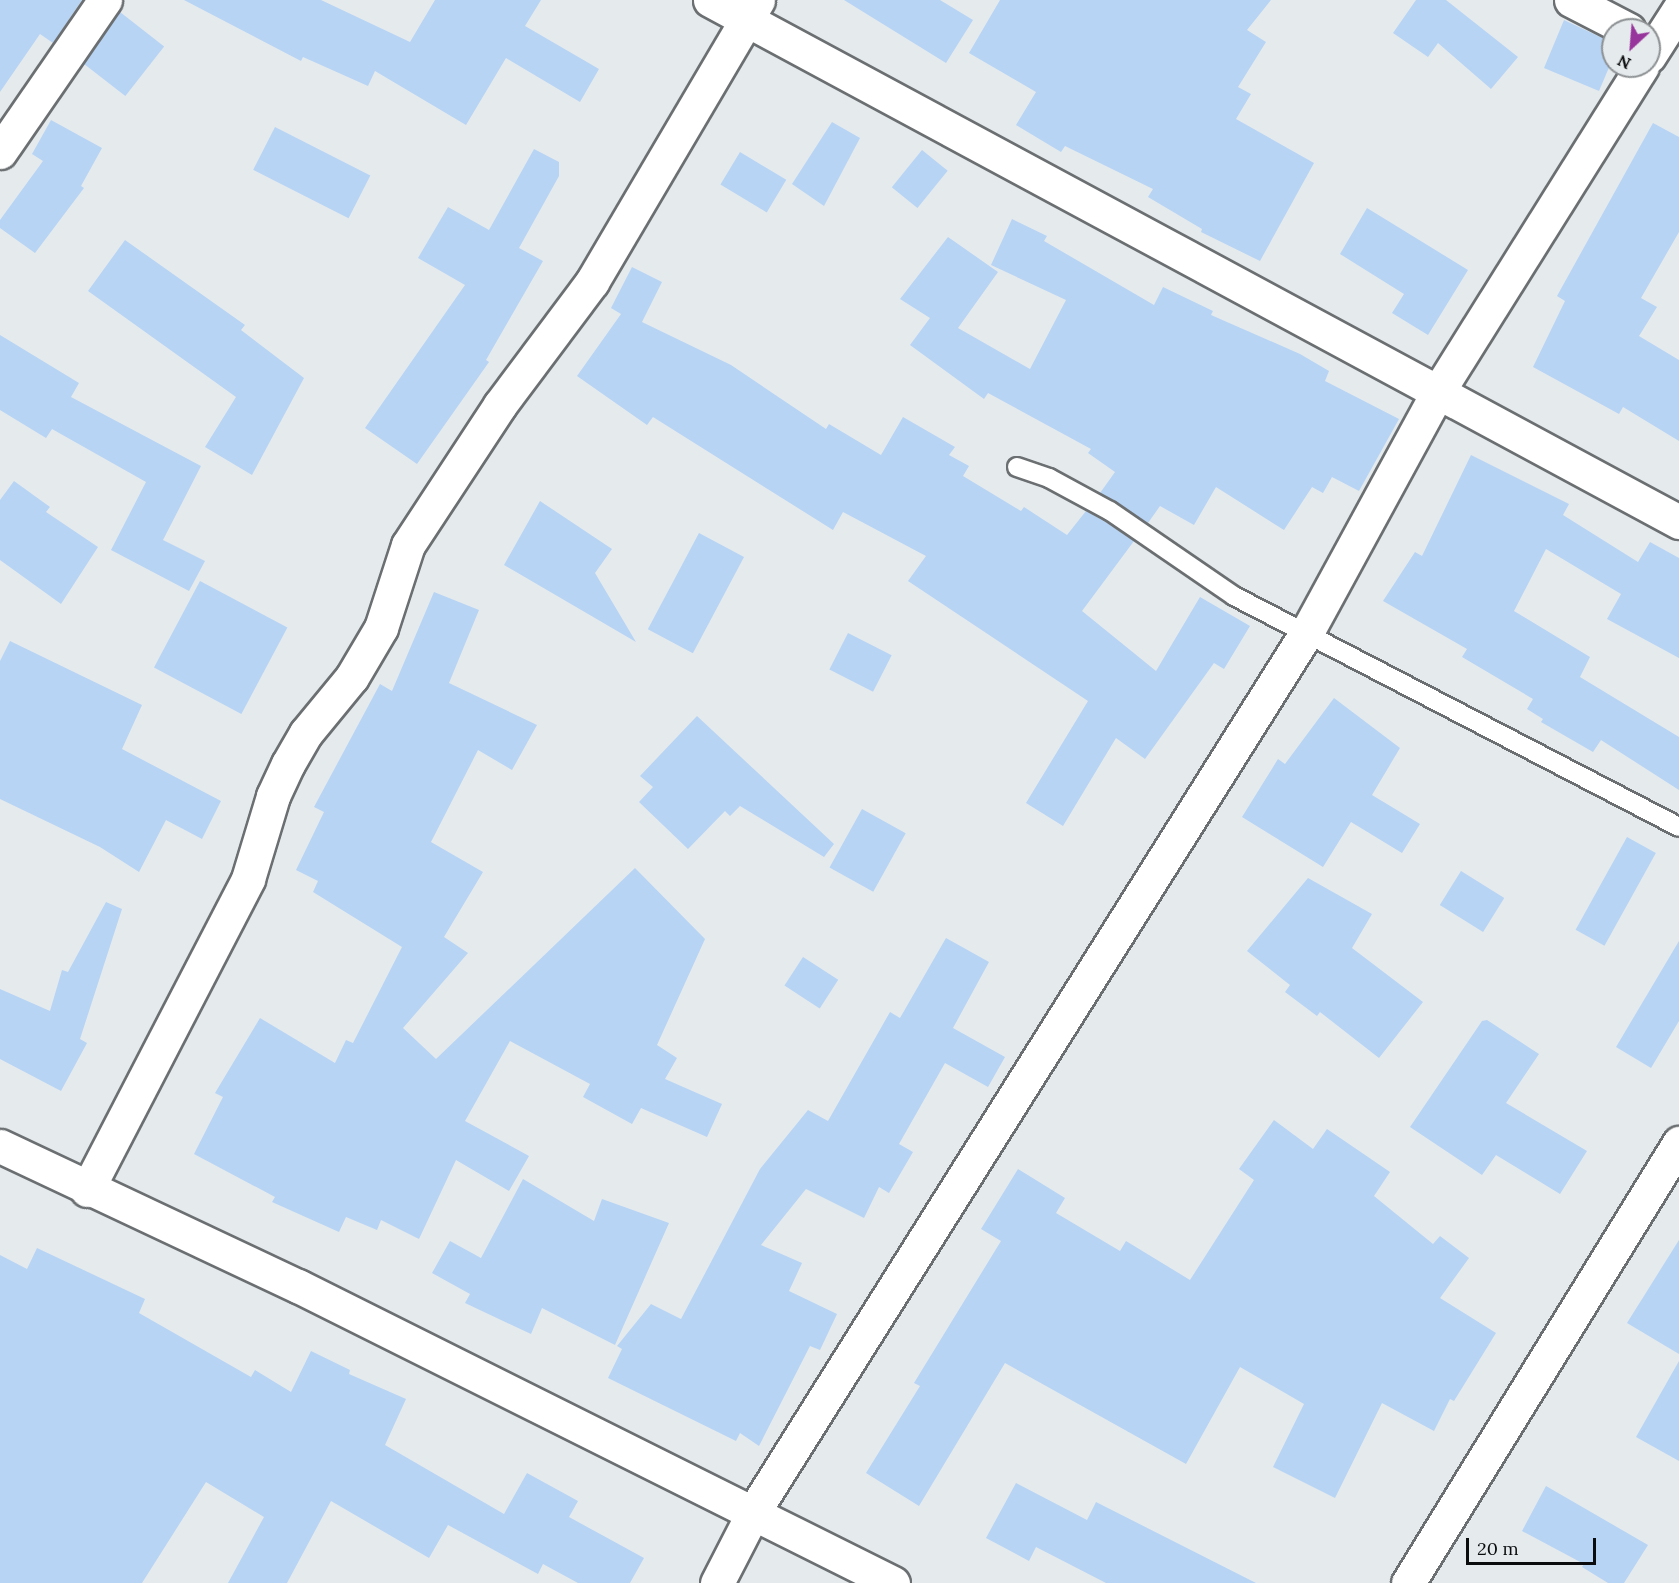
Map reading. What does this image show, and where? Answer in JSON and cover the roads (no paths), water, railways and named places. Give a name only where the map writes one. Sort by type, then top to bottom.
[{"type":"street","points":[[0,152],[105,0]]},
{"type":"street","points":[[710,0],[752,10],[1679,522]]},
{"type":"street","points":[[1571,0],[1601,18]]},
{"type":"street","points":[[1661,35],[1679,9]]},
{"type":"street","points":[[87,1190],[248,879],[273,796],[288,764],[306,733],[352,677],[381,627],[408,545],[500,405],[592,282],[752,10]]},
{"type":"street","points":[[717,1583],[754,1511],[1307,632],[1439,390],[1633,78]]},
{"type":"street","points":[[1408,1583],[1679,1143]]},
{"type":"street","points":[[0,1146],[87,1190],[298,1286],[754,1511],[893,1583]]},
{"type":"lane","points":[[1017,467],[1078,492],[1234,596],[1679,827]]}]
